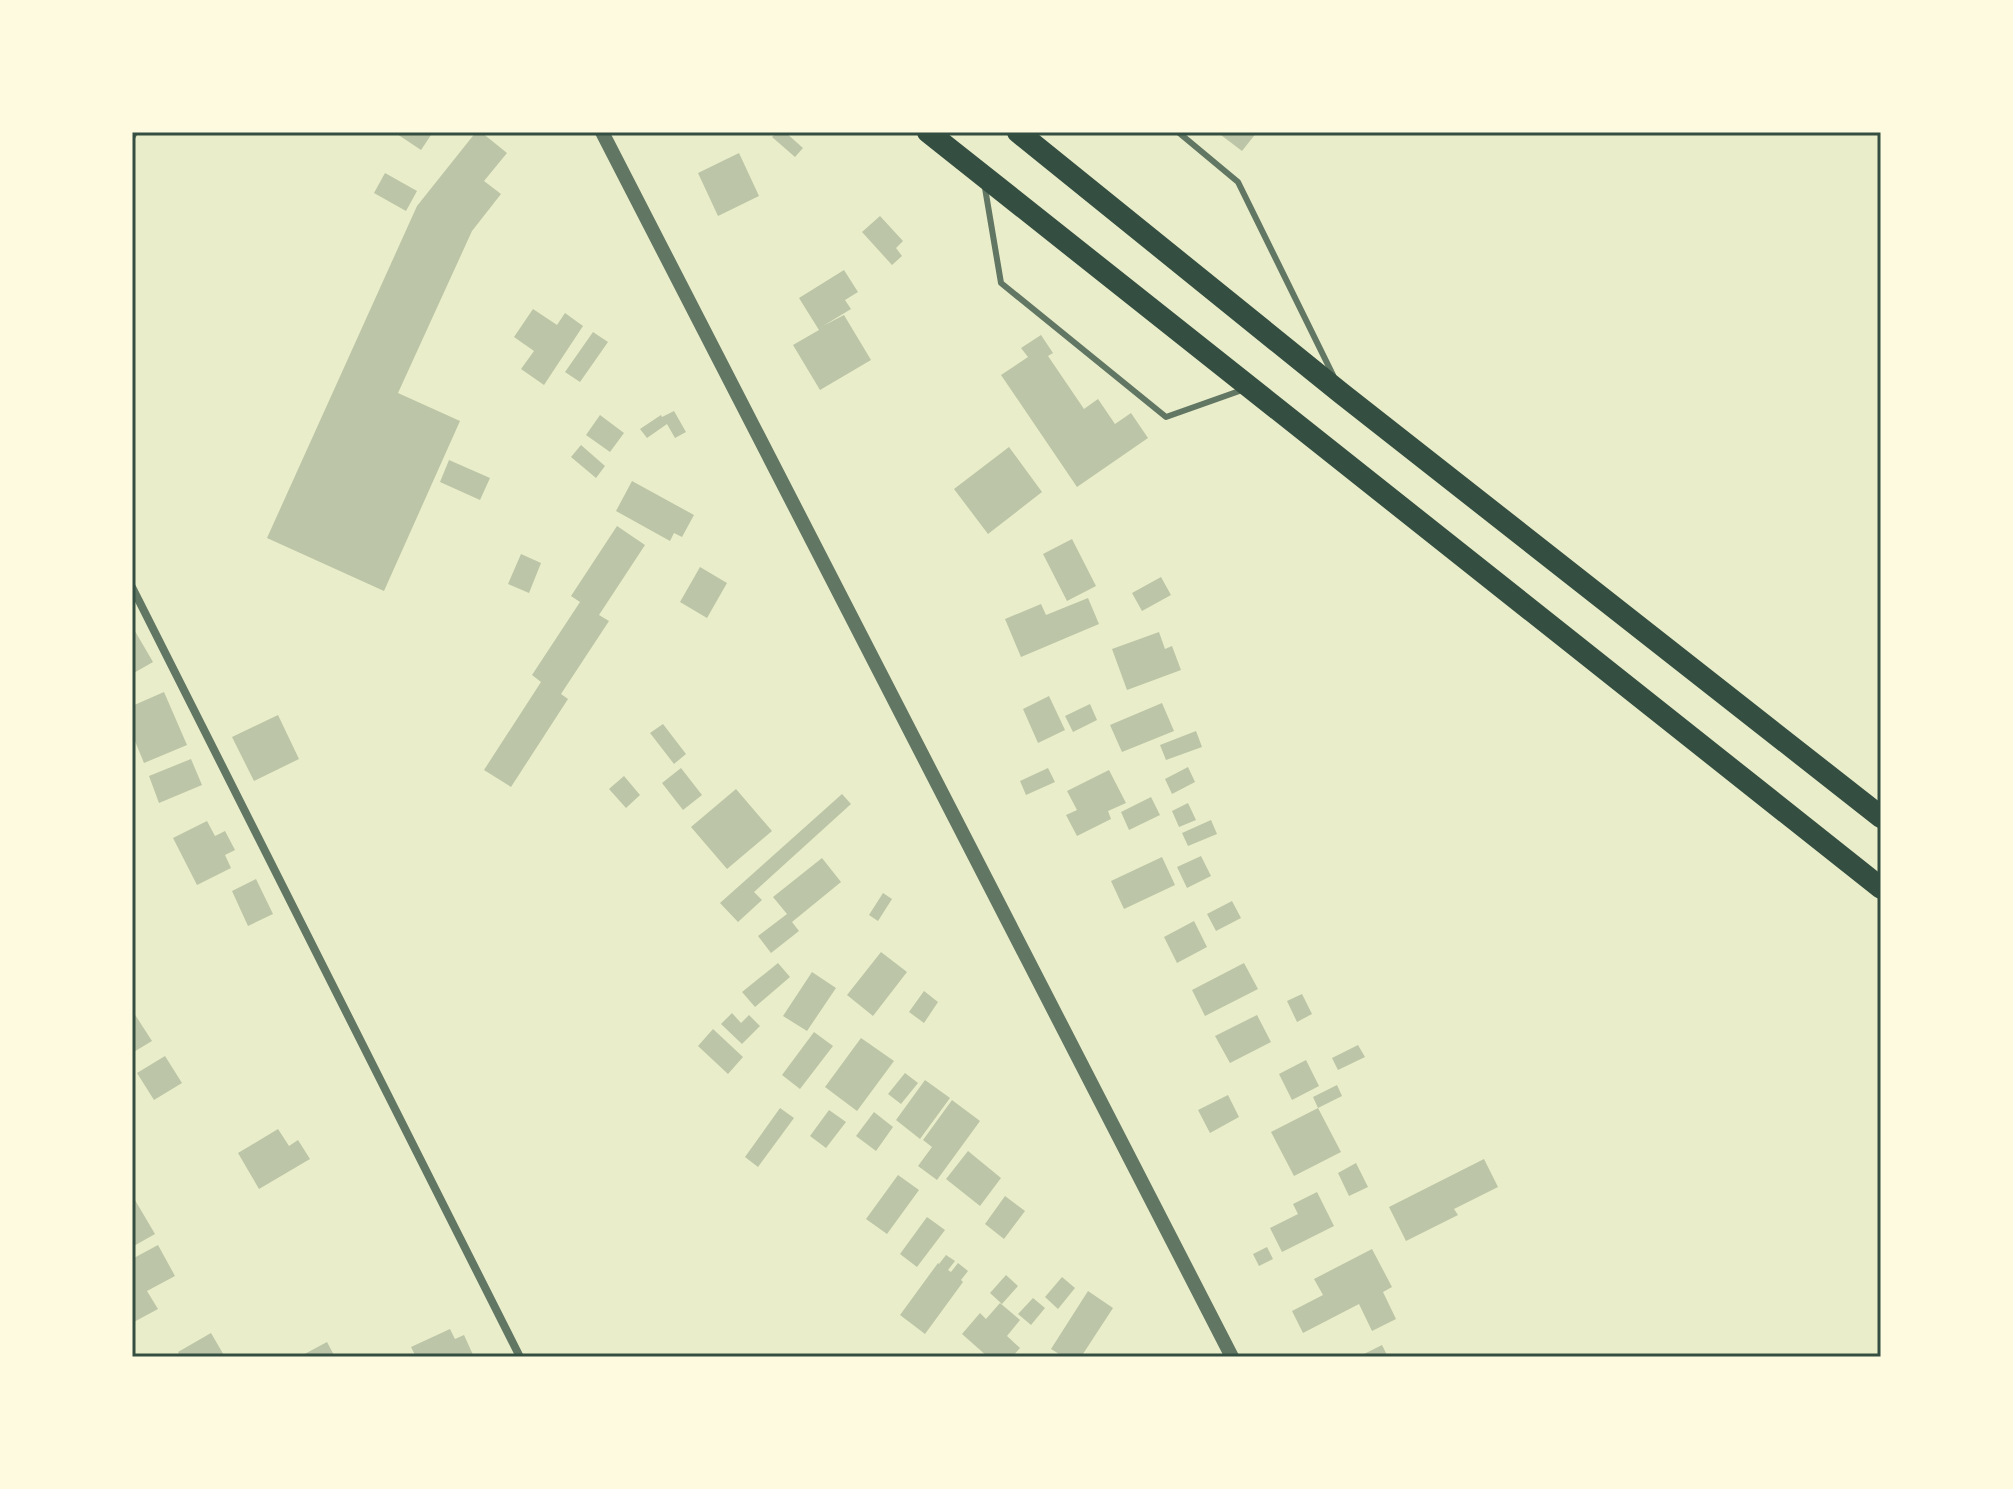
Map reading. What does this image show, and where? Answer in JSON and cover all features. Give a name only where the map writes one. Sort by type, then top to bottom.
[{"type":"highway","points":[[928,132],[1881,888]]},
{"type":"highway","points":[[1018,132],[1341,393],[1881,817]]},
{"type":"street","points":[[602,132],[1232,1357]]},
{"type":"street","points":[[132,587],[520,1357]]},
{"type":"lane","points":[[1178,132],[1238,182],[1341,393]]},
{"type":"lane","points":[[984,176],[1001,283],[1166,417],[1250,387]]},
{"type":"building","points":[[394,132],[433,132],[421,150]]},
{"type":"building","points":[[476,132],[481,132],[507,153],[484,181],[501,194],[472,231],[398,393],[460,421],[384,591],[267,538],[417,206]]},
{"type":"building","points":[[777,132],[785,132],[803,148],[795,157],[772,137]]},
{"type":"building","points":[[1217,132],[1257,132],[1242,151]]},
{"type":"building","points":[[739,153],[759,196],[718,216],[698,173]]},
{"type":"building","points":[[385,173],[417,191],[406,211],[374,193]]},
{"type":"building","points":[[880,216],[903,241],[896,248],[902,256],[892,265],[862,232]]},
{"type":"building","points":[[844,270],[858,292],[845,300],[851,309],[823,326],[844,315],[871,360],[820,390],[793,345],[819,330],[799,298]]},
{"type":"building","points":[[533,309],[557,325],[565,313],[583,326],[544,385],[521,369],[534,351],[514,337]]},
{"type":"building","points":[[593,332],[608,342],[580,382],[565,372]]},
{"type":"building","points":[[1041,335],[1053,353],[1048,356],[1084,409],[1098,399],[1115,424],[1131,413],[1148,438],[1077,487],[1001,375],[1028,357],[1021,348]]},
{"type":"building","points":[[674,411],[686,432],[675,438],[667,424],[647,438],[640,429],[661,415]]},
{"type":"building","points":[[600,415],[624,433],[610,452],[586,435]]},
{"type":"building","points":[[581,445],[605,466],[596,478],[571,457]]},
{"type":"building","points":[[1009,447],[1042,492],[988,534],[954,489]]},
{"type":"building","points":[[449,460],[490,478],[480,500],[440,482]]},
{"type":"building","points":[[632,481],[694,515],[682,537],[674,533],[670,541],[616,511]]},
{"type":"building","points":[[617,526],[645,545],[599,615],[609,621],[561,694],[568,699],[511,787],[484,770],[541,682],[532,675],[580,602],[571,596]]},
{"type":"building","points":[[1072,539],[1096,586],[1067,601],[1043,554]]},
{"type":"building","points":[[521,554],[541,563],[529,593],[508,584]]},
{"type":"building","points":[[700,567],[727,583],[707,618],[680,602]]},
{"type":"building","points":[[1161,577],[1171,595],[1142,611],[1132,593]]},
{"type":"building","points":[[1088,598],[1099,624],[1021,657],[1005,619],[1041,604],[1046,615]]},
{"type":"building","points":[[132,626],[153,662],[132,674]]},
{"type":"building","points":[[1159,632],[1165,649],[1172,646],[1181,670],[1127,690],[1112,649]]},
{"type":"building","points":[[164,692],[187,745],[144,763],[132,734],[132,706]]},
{"type":"building","points":[[1049,696],[1065,730],[1038,743],[1023,709]]},
{"type":"building","points":[[1162,703],[1174,731],[1122,752],[1110,725]]},
{"type":"building","points":[[1090,704],[1097,720],[1073,732],[1065,716]]},
{"type":"building","points":[[278,715],[299,759],[254,781],[232,737]]},
{"type":"building","points":[[663,724],[686,754],[674,764],[650,733]]},
{"type":"building","points":[[1196,731],[1202,747],[1166,760],[1160,745]]},
{"type":"building","points":[[191,759],[202,785],[159,803],[149,776]]},
{"type":"building","points":[[1188,767],[1195,782],[1172,794],[1165,779]]},
{"type":"building","points":[[681,768],[702,795],[683,810],[662,783]]},
{"type":"building","points":[[1048,768],[1055,782],[1026,795],[1020,781]]},
{"type":"building","points":[[1109,770],[1126,803],[1108,811],[1111,819],[1077,836],[1066,815],[1077,810],[1067,791]]},
{"type":"building","points":[[624,776],[640,795],[626,808],[609,789]]},
{"type":"building","points":[[736,789],[772,831],[727,869],[691,827]]},
{"type":"building","points":[[842,794],[851,804],[754,892],[762,900],[738,922],[720,903]]},
{"type":"building","points":[[1151,797],[1160,815],[1129,830],[1121,812]]},
{"type":"building","points":[[1188,803],[1196,820],[1179,827],[1172,811]]},
{"type":"building","points":[[1211,820],[1217,834],[1188,846],[1182,833]]},
{"type":"building","points":[[207,821],[215,836],[225,831],[235,850],[225,855],[231,868],[197,885],[173,838]]},
{"type":"building","points":[[1201,856],[1211,876],[1187,888],[1177,867]]},
{"type":"building","points":[[1162,857],[1175,885],[1124,909],[1111,881]]},
{"type":"building","points":[[822,858],[841,882],[792,922],[799,931],[771,953],[758,936],[787,914],[773,897]]},
{"type":"building","points":[[256,879],[273,914],[248,926],[232,891]]},
{"type":"building","points":[[883,893],[892,899],[878,921],[869,915]]},
{"type":"building","points":[[1232,901],[1241,918],[1216,931],[1207,914]]},
{"type":"building","points":[[1194,921],[1207,947],[1177,963],[1164,937]]},
{"type":"building","points":[[881,952],[907,972],[873,1016],[847,995]]},
{"type":"building","points":[[778,963],[790,977],[755,1007],[742,992]]},
{"type":"building","points":[[1244,963],[1258,989],[1205,1016],[1192,990]]},
{"type":"building","points":[[812,972],[836,988],[807,1031],[783,1016]]},
{"type":"building","points":[[924,991],[938,1002],[924,1023],[909,1012]]},
{"type":"building","points":[[1302,994],[1312,1014],[1297,1022],[1287,1001]]},
{"type":"building","points":[[132,1010],[152,1041],[132,1053]]},
{"type":"building","points":[[732,1013],[741,1023],[749,1015],[760,1026],[742,1044],[721,1024]]},
{"type":"building","points":[[1257,1015],[1271,1042],[1230,1063],[1215,1036]]},
{"type":"building","points":[[713,1029],[743,1057],[728,1074],[698,1046]]},
{"type":"building","points":[[814,1032],[833,1046],[800,1089],[782,1075]]},
{"type":"building","points":[[861,1038],[894,1061],[857,1111],[825,1087]]},
{"type":"building","points":[[1358,1045],[1365,1057],[1338,1070],[1332,1058]]},
{"type":"building","points":[[165,1056],[182,1083],[154,1100],[137,1073]]},
{"type":"building","points":[[1306,1060],[1319,1086],[1292,1100],[1279,1074]]},
{"type":"building","points":[[905,1073],[918,1083],[901,1104],[888,1094]]},
{"type":"building","points":[[925,1080],[950,1098],[920,1139],[896,1120]]},
{"type":"building","points":[[1337,1085],[1342,1096],[1318,1108],[1313,1097]]},
{"type":"building","points":[[1228,1095],[1239,1117],[1210,1133],[1198,1110]]},
{"type":"building","points":[[952,1100],[980,1121],[937,1180],[918,1166],[932,1147],[923,1140]]},
{"type":"building","points":[[780,1108],[794,1118],[758,1167],[745,1157]]},
{"type":"building","points":[[1318,1108],[1341,1152],[1294,1176],[1271,1132]]},
{"type":"building","points":[[829,1110],[846,1122],[826,1148],[810,1136]]},
{"type":"building","points":[[874,1112],[893,1127],[876,1151],[856,1136]]},
{"type":"building","points":[[278,1129],[289,1146],[298,1140],[310,1159],[259,1189],[238,1153]]},
{"type":"building","points":[[968,1151],[1001,1178],[980,1206],[946,1179]]},
{"type":"building","points":[[1484,1159],[1498,1187],[1454,1209],[1458,1215],[1406,1241],[1389,1207]]},
{"type":"building","points":[[1356,1163],[1368,1187],[1349,1196],[1338,1173]]},
{"type":"building","points":[[898,1175],[919,1190],[887,1234],[866,1219]]},
{"type":"building","points":[[1317,1192],[1334,1226],[1282,1252],[1270,1228],[1298,1214],[1293,1204]]},
{"type":"building","points":[[132,1195],[155,1234],[132,1247]]},
{"type":"building","points":[[1005,1196],[1025,1211],[1004,1239],[985,1224]]},
{"type":"building","points":[[927,1217],[945,1230],[917,1267],[900,1254]]},
{"type":"building","points":[[158,1245],[175,1276],[147,1291],[158,1309],[132,1323],[132,1259]]},
{"type":"building","points":[[1267,1247],[1273,1259],[1259,1266],[1253,1254]]},
{"type":"building","points":[[1372,1249],[1392,1287],[1383,1292],[1396,1319],[1372,1331],[1359,1304],[1303,1333],[1292,1311],[1323,1295],[1314,1279]]},
{"type":"building","points":[[946,1255],[955,1261],[948,1270],[951,1272],[958,1263],[968,1271],[925,1334],[900,1315]]},
{"type":"building","points":[[1006,1275],[1018,1286],[1002,1304],[990,1293]]},
{"type":"building","points":[[1062,1277],[1075,1288],[1058,1309],[1045,1297]]},
{"type":"building","points":[[1088,1291],[1113,1308],[1081,1357],[1064,1357],[1051,1349]]},
{"type":"building","points":[[1033,1298],[1045,1308],[1031,1325],[1018,1314]]},
{"type":"building","points":[[1000,1303],[1020,1320],[1007,1336],[1020,1348],[1012,1357],[988,1357],[962,1334],[980,1313],[986,1319]]},
{"type":"building","points":[[450,1329],[455,1339],[464,1335],[474,1357],[416,1357],[411,1347]]},
{"type":"building","points":[[211,1333],[225,1357],[181,1357],[178,1352]]},
{"type":"building","points":[[327,1342],[335,1357],[299,1357]]},
{"type":"building","points":[[1382,1345],[1388,1357],[1358,1357]]}]
